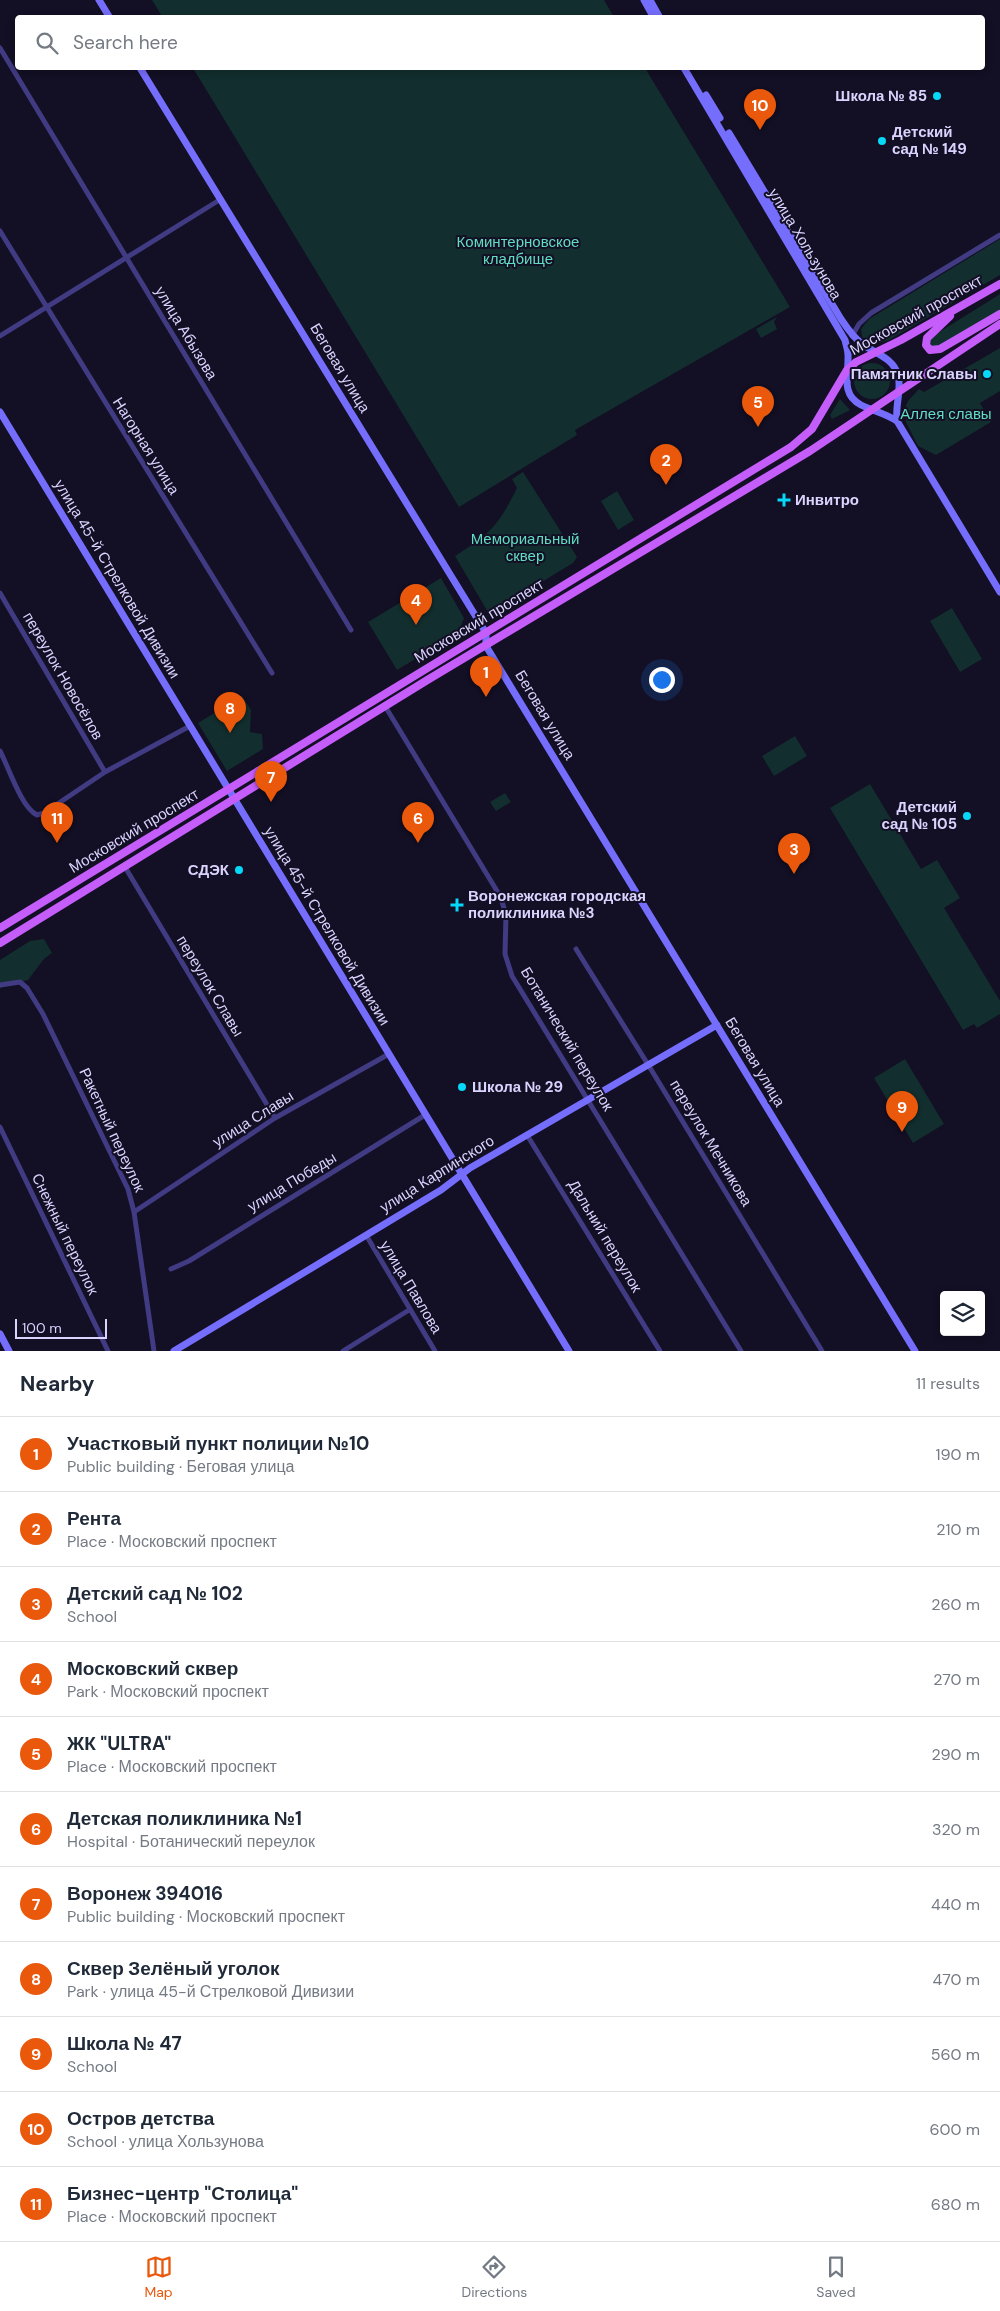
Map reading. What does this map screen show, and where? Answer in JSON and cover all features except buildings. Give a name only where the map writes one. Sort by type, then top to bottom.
[{"type":"main road","name":"Московский проспект","points":[[0,928],[805,437],[812,429],[847,370],[862,357],[875,352],[1000,284]]},
{"type":"main road","points":[[960,307],[929,334],[925,341],[930,350],[940,349],[1000,314]]},
{"type":"main road","name":"Московский проспект","points":[[0,943],[385,706],[802,456],[898,394],[1000,324]]},
{"type":"street","points":[[99,0],[108,15]]},
{"type":"street","points":[[646,1],[653,15]]},
{"type":"street","points":[[646,1],[658,15]]},
{"type":"street","name":"улица Абызова","points":[[0,48],[350,630]]},
{"type":"street","name":"Беговая улица","points":[[141,70],[486,633]]},
{"type":"street","name":"улица Хользунова","points":[[685,70],[845,340],[849,354],[846,383],[849,393],[861,405],[874,409],[897,421],[898,373],[892,364],[852,336],[691,70]]},
{"type":"street","points":[[0,336],[45,306],[221,199]]},
{"type":"street","name":"Нагорная улица","points":[[0,231],[272,673]]},
{"type":"street","points":[[852,336],[858,324],[871,313],[1000,235]]},
{"type":"street","name":"улица 45-й Стрелковой Дивизии","points":[[0,412],[569,1351]]},
{"type":"street","points":[[897,421],[1000,592]]},
{"type":"street","name":"переулок Новосёлов","points":[[0,593],[105,772]]},
{"type":"street","points":[[486,633],[486,646]]},
{"type":"street","name":"Беговая улица","points":[[486,646],[915,1351]]},
{"type":"street","name":"Ботанический переулок","points":[[385,706],[500,896],[506,914],[505,954],[512,976],[589,1099],[741,1351]]},
{"type":"street","points":[[0,752],[23,798],[32,812],[38,815],[44,813],[105,772],[190,726]]},
{"type":"street","name":"переулок Славы","points":[[125,867],[275,1118]]},
{"type":"street","name":"переулок Мечникова","points":[[576,949],[822,1351]]},
{"type":"street","name":"Ракетный переулок","points":[[0,985],[20,982],[27,988],[43,1014],[128,1189],[134,1212],[154,1351]]},
{"type":"street","name":"улица Карпинского","points":[[174,1351],[441,1190],[461,1175],[527,1135],[717,1025]]},
{"type":"street","name":"улица Славы","points":[[134,1212],[275,1118],[389,1054]]},
{"type":"street","name":"улица Победы","points":[[171,1269],[189,1261],[425,1115]]},
{"type":"street","name":"Снежный переулок","points":[[0,1127],[108,1351]]},
{"type":"street","name":"Дальний переулок","points":[[527,1135],[660,1351]]},
{"type":"street","name":"улица Павлова","points":[[366,1235],[435,1351]]},
{"type":"street","points":[[343,1351],[410,1310]]},
{"type":"street","points":[[0,1334],[9,1351]]},
{"type":"green space","points":[[152,0],[604,0],[613,15],[161,15]]},
{"type":"green space","name":"Коминтерновское кладбище","points":[[194,70],[646,70],[790,307],[575,430],[577,435],[459,507]]},
{"type":"green space","points":[[1000,239],[1000,275],[889,340],[875,344],[862,337],[861,329],[869,319]]},
{"type":"green space","points":[[1000,294],[1000,311],[937,349],[932,349],[928,341],[933,336]]},
{"type":"green space","points":[[777,317],[774,322],[777,329],[761,338],[756,329]]},
{"type":"green space","name":"Аллея славы","points":[[1000,348],[1000,391],[980,403],[991,422],[936,455],[918,446],[906,422],[905,408],[908,401],[919,389],[924,392]]},
{"type":"green space","points":[[872,363],[879,364],[885,368],[889,374],[889,388],[885,394],[879,398],[872,399],[865,398],[859,394],[855,388],[854,381],[855,374],[859,368],[865,364]]},
{"type":"green space","points":[[840,399],[850,410],[832,419],[830,415]]},
{"type":"green space","name":"Мемориальный сквер","points":[[523,472],[577,557],[573,563],[489,614],[455,556],[477,541],[499,520],[517,488],[512,479]]},
{"type":"green space","points":[[617,491],[634,520],[618,530],[601,501]]},
{"type":"green space","points":[[441,578],[464,618],[458,633],[397,670],[368,622]]},
{"type":"green space","points":[[952,608],[982,659],[960,672],[930,621]]},
{"type":"green space","points":[[242,696],[251,710],[250,732],[262,734],[263,749],[227,771],[198,723]]},
{"type":"green space","points":[[795,736],[807,756],[774,776],[762,756]]},
{"type":"green space","points":[[870,784],[921,869],[937,860],[960,898],[944,908],[1000,1001],[1000,1014],[977,1028],[974,1024],[963,1030],[830,808]]},
{"type":"green space","points":[[505,793],[511,802],[496,811],[490,802]]},
{"type":"green space","points":[[44,939],[52,953],[44,959],[28,980],[0,988],[0,960],[30,941]]},
{"type":"green space","points":[[905,1059],[944,1124],[913,1143],[874,1078]]},
{"type":"place","name":"Школа № 85","points":[[937,96]]},
{"type":"place","name":"Остров детства","points":[[760,130]]},
{"type":"place","name":"Детский сад № 149","points":[[882,141]]},
{"type":"place","name":"Памятник Славы","points":[[987,374]]},
{"type":"place","name":"ЖК \"ULTRA\"","points":[[758,427]]},
{"type":"place","name":"Рента","points":[[666,485]]},
{"type":"place","name":"Инвитро","points":[[784,500]]},
{"type":"place","name":"Московский сквер","points":[[416,625]]},
{"type":"place","name":"Участковый пункт полиции №10","points":[[486,697]]},
{"type":"place","name":"Сквер Зелёный уголок","points":[[230,733]]},
{"type":"place","name":"Воронеж 394016","points":[[271,802]]},
{"type":"place","name":"Детский сад № 105","points":[[967,816]]},
{"type":"place","name":"Бизнес-центр \"Столица\"","points":[[57,843]]},
{"type":"place","name":"Детская поликлиника №1","points":[[418,843]]},
{"type":"place","name":"СДЭК","points":[[239,870]]},
{"type":"place","name":"Детский сад № 102","points":[[794,874]]},
{"type":"place","name":"Воронежская городская поликлиника №3","points":[[457,905]]},
{"type":"place","name":"Школа № 29","points":[[462,1087]]},
{"type":"place","name":"Школа № 47","points":[[902,1132]]}]
